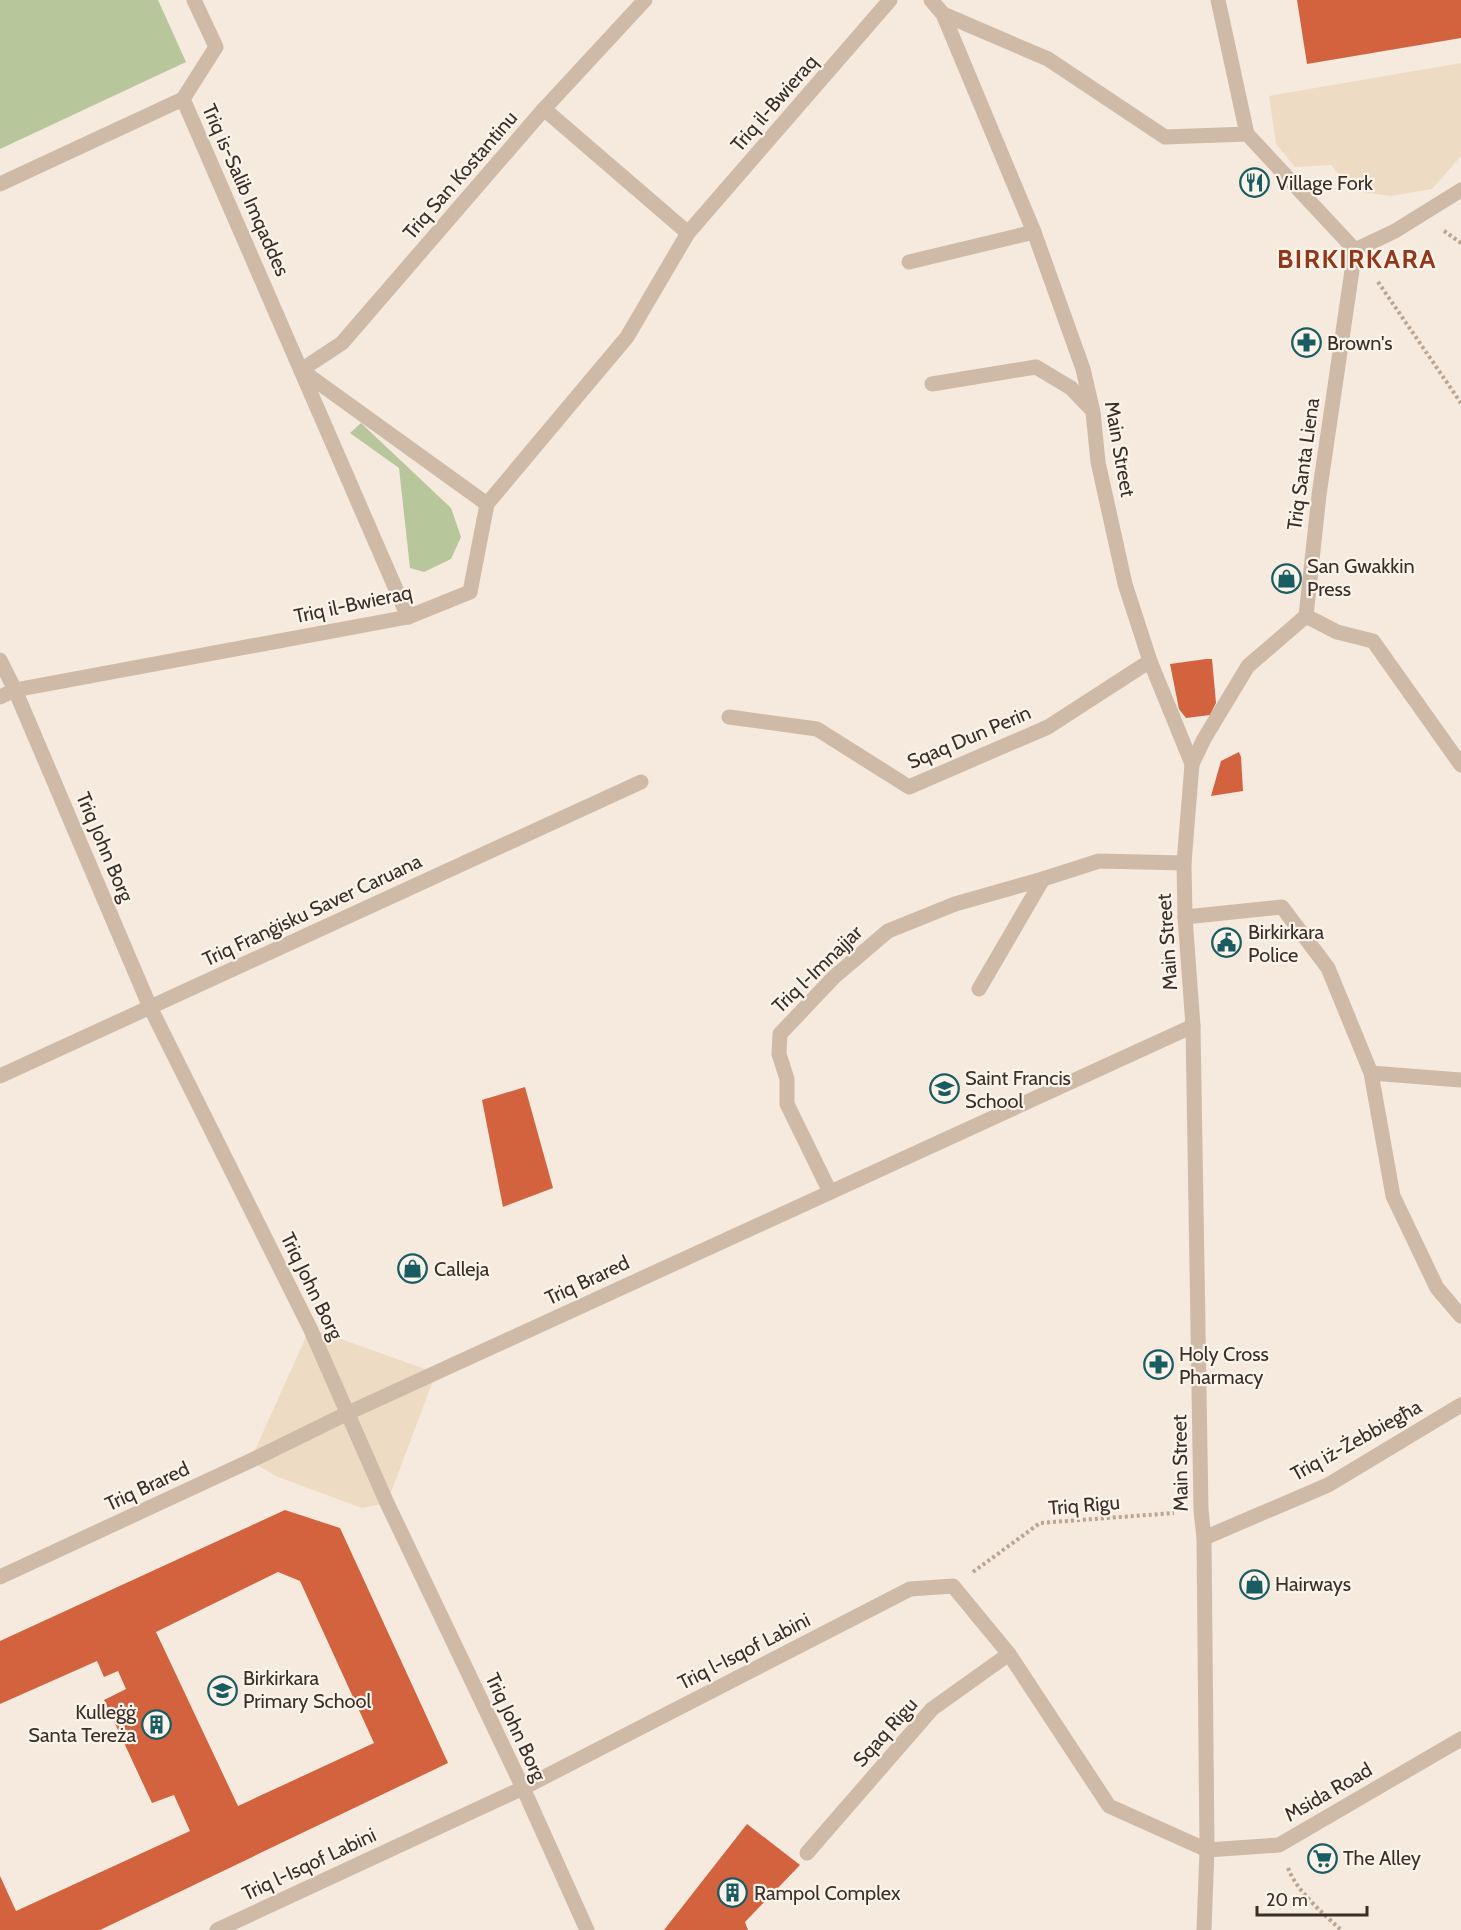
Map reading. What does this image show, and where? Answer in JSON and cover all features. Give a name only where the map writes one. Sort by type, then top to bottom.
[{"type":"street","name":"Triq is-Salib Imqaddes","points":[[194,0],[216,47],[183,99],[408,617]]},
{"type":"street","name":"Triq San Kostantinu","points":[[301,370],[342,343],[544,109],[645,0]]},
{"type":"street","name":"Triq il-Bwieraq","points":[[0,697],[15,690],[408,617],[470,592],[487,504],[627,337],[688,233],[890,0]]},
{"type":"street","name":"Main Street","points":[[931,0],[943,14],[1034,232],[1083,369],[1093,411],[1098,462],[1125,584],[1150,661],[1192,764],[1184,863],[1185,917],[1193,1026],[1201,1510],[1204,1538],[1207,1850],[1204,1930]]},
{"type":"street","points":[[1218,0],[1247,134],[1355,250],[1395,231],[1461,190]]},
{"type":"street","points":[[943,14],[1048,59],[1165,138],[1247,134]]},
{"type":"street","points":[[0,184],[183,99]]},
{"type":"street","points":[[544,109],[688,233]]},
{"type":"street","points":[[909,262],[1034,232]]},
{"type":"street","name":"Triq Santa Liena","points":[[1306,616],[1319,495],[1355,250]]},
{"type":"street","points":[[932,384],[1036,367],[1071,388],[1093,411]]},
{"type":"street","points":[[301,370],[487,504]]},
{"type":"street","points":[[1192,764],[1204,739],[1248,666],[1306,616],[1337,632],[1373,641],[1461,765]]},
{"type":"street","name":"Triq John Borg","points":[[0,660],[15,690],[150,1007],[310,1328],[387,1503],[523,1788],[587,1930]]},
{"type":"street","name":"Sqaq Dun Perin","points":[[729,717],[817,729],[909,787],[1048,727],[1150,661]]},
{"type":"street","name":"Triq Franġisku Saver Caruana","points":[[0,1076],[641,782]]},
{"type":"street","name":"Triq l-Imnajjar","points":[[830,1192],[787,1104],[788,1079],[779,1054],[780,1034],[834,977],[888,931],[955,904],[1099,861],[1184,863]]},
{"type":"street","points":[[979,989],[1043,879]]},
{"type":"street","points":[[1185,917],[1282,907],[1328,968],[1371,1073],[1393,1196],[1437,1288],[1461,1316]]},
{"type":"street","name":"Triq Brared","points":[[0,1577],[348,1413],[1193,1026]]},
{"type":"street","points":[[1371,1073],[1461,1080]]},
{"type":"street","name":"Triq iż-Żebbiegħa","points":[[1204,1538],[1328,1485],[1461,1405]]},
{"type":"street","points":[[953,1586],[1009,1654],[1109,1806],[1207,1850]]},
{"type":"street","name":"Triq l-Isqof Labini","points":[[217,1930],[523,1788],[910,1589],[953,1586]]},
{"type":"street","name":"Sqaq Rigu","points":[[807,1853],[932,1709],[1009,1654]]},
{"type":"street","name":"Msida Road","points":[[1207,1850],[1279,1845],[1461,1738]]},
{"type":"path","points":[[1355,250],[1461,403]]},
{"type":"path","name":"Triq Rigu","points":[[953,1586],[1040,1523],[1201,1510]]},
{"type":"path","points":[[1279,1845],[1292,1877],[1341,1930]]},
{"type":"green space","points":[[0,0],[158,0],[186,62],[0,149]]},
{"type":"green space","points":[[361,423],[451,508],[461,537],[451,559],[424,572],[410,568],[399,468],[350,433]]},
{"type":"shaded area","points":[[1461,63],[1461,156],[1432,189],[1391,196],[1353,191],[1331,165],[1295,167],[1276,144],[1269,96]]},
{"type":"shaded area","points":[[310,1328],[436,1373],[387,1503],[362,1508],[278,1477],[250,1461]]},
{"type":"building","points":[[1297,0],[1461,0],[1461,38],[1307,64]]},
{"type":"building","points":[[1212,659],[1216,703],[1210,715],[1186,718],[1179,709],[1170,664]]},
{"type":"building","points":[[1239,752],[1243,791],[1211,796],[1221,761]]},
{"type":"building","points":[[525,1087],[553,1188],[503,1207],[482,1100]]},
{"type":"building","name":"Kulleġġ Santa Tereża","points":[[285,1510],[340,1528],[448,1763],[100,1930],[0,1930],[0,1876],[16,1911],[190,1831],[174,1795],[152,1803],[104,1700],[126,1689],[118,1671],[104,1677],[97,1661],[0,1704],[0,1641]],"holes":[[[278,1572],[300,1581],[374,1743],[238,1806],[156,1632]]]},
{"type":"building","name":"Rampol Complex","points":[[747,1824],[800,1865],[745,1922],[748,1930],[664,1930]]},
{"type":"place","name":"Village Fork","points":[[1255,183]]},
{"type":"place","name":"Brown's","points":[[1306,343]]},
{"type":"place","name":"San Gwakkin Press","points":[[1286,578]]},
{"type":"place","name":"Birkirkara Police","points":[[1227,943]]},
{"type":"place","name":"Saint Francis School","points":[[944,1089]]},
{"type":"place","name":"Calleja","points":[[413,1269]]},
{"type":"place","name":"Holy Cross Pharmacy","points":[[1158,1365]]},
{"type":"place","name":"Hairways","points":[[1254,1584]]},
{"type":"place","name":"Birkirkara Primary School","points":[[222,1690]]},
{"type":"place","name":"Kulleġġ Santa Tereża","points":[[157,1724]]},
{"type":"place","name":"The Alley","points":[[1322,1858]]},
{"type":"place","name":"Rampol Complex","points":[[733,1893]]},
{"type":"district","name":"BIRKIRKARA","points":[[1357,259]]}]
